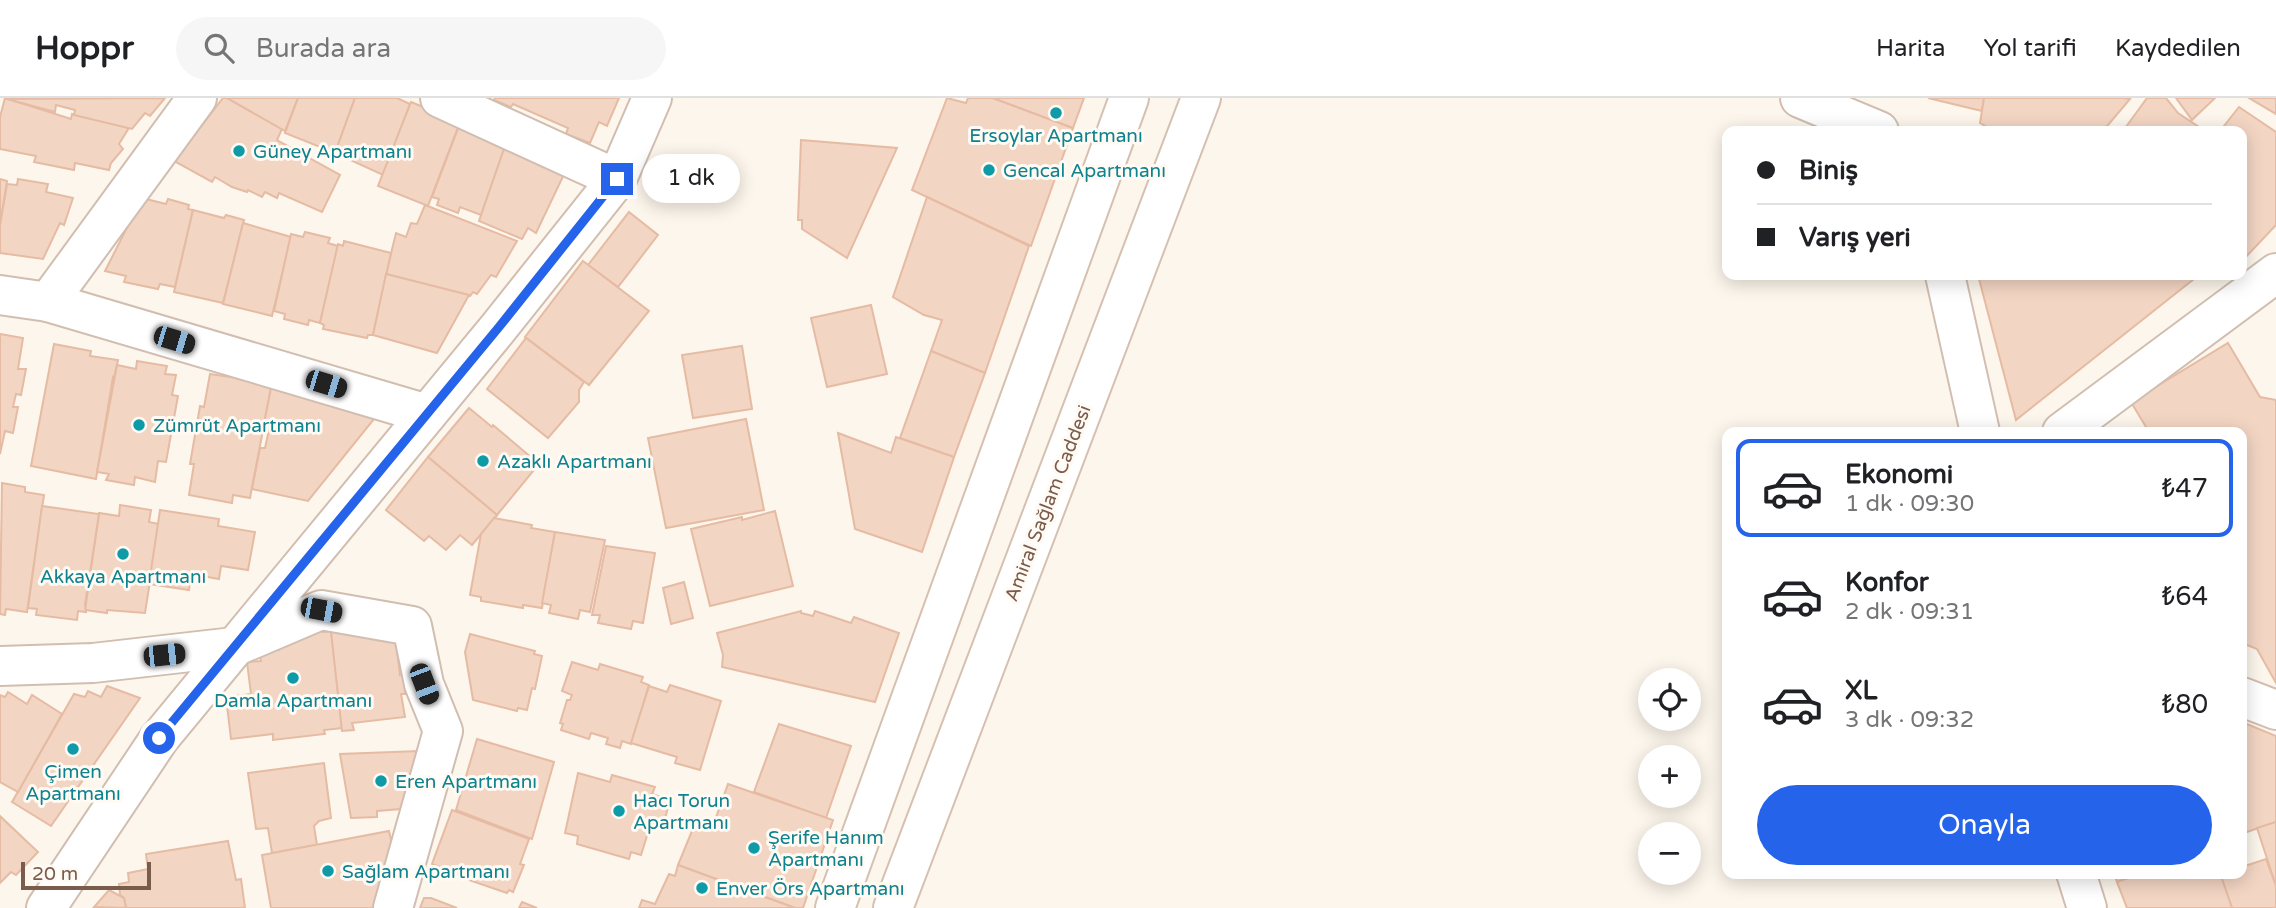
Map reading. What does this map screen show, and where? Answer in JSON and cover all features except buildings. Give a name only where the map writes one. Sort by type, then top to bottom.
[{"type":"street","points":[[48,302],[197,98]]},
{"type":"street","points":[[440,98],[617,179]]},
{"type":"street","points":[[46,908],[159,738],[617,179],[652,98]]},
{"type":"street","points":[[835,908],[1129,98]]},
{"type":"street","name":"Amiral Sağlam Caddesi","points":[[893,908],[1201,98]]},
{"type":"street","points":[[1800,98],[1866,126]]},
{"type":"street","points":[[2068,427],[2266,275]]},
{"type":"street","points":[[1946,280],[1979,427]]},
{"type":"street","points":[[0,295],[48,302],[426,414]]},
{"type":"street","points":[[0,666],[93,663],[234,647],[321,610],[412,626],[424,684],[443,731],[393,908]]},
{"type":"street","points":[[2247,699],[2276,710]]},
{"type":"street","points":[[2078,879],[2087,908]]},
{"type":"place","name":"Ersoylar Apartmanı","points":[[1056,113]]},
{"type":"place","name":"Güney Apartmanı","points":[[239,151]]},
{"type":"place","name":"Gencal Apartmanı","points":[[989,170]]},
{"type":"place","name":"Zümrüt Apartmanı","points":[[139,425]]},
{"type":"place","name":"Azaklı Apartmanı","points":[[483,461]]},
{"type":"place","name":"Akkaya Apartmanı","points":[[123,554]]},
{"type":"place","name":"Damla Apartmanı","points":[[293,678]]},
{"type":"place","name":"Çimen Apartmanı","points":[[73,749]]},
{"type":"place","name":"Eren Apartmanı","points":[[381,781]]},
{"type":"place","name":"Hacı Torun Apartmanı","points":[[619,811]]},
{"type":"place","name":"Şerife Hanım Apartmanı","points":[[754,848]]},
{"type":"place","name":"Sağlam Apartmanı","points":[[328,871]]},
{"type":"place","name":"Enver Örs Apartmanı","points":[[702,888]]},
{"type":"route","points":[[159,738],[499,327],[617,179]]}]
